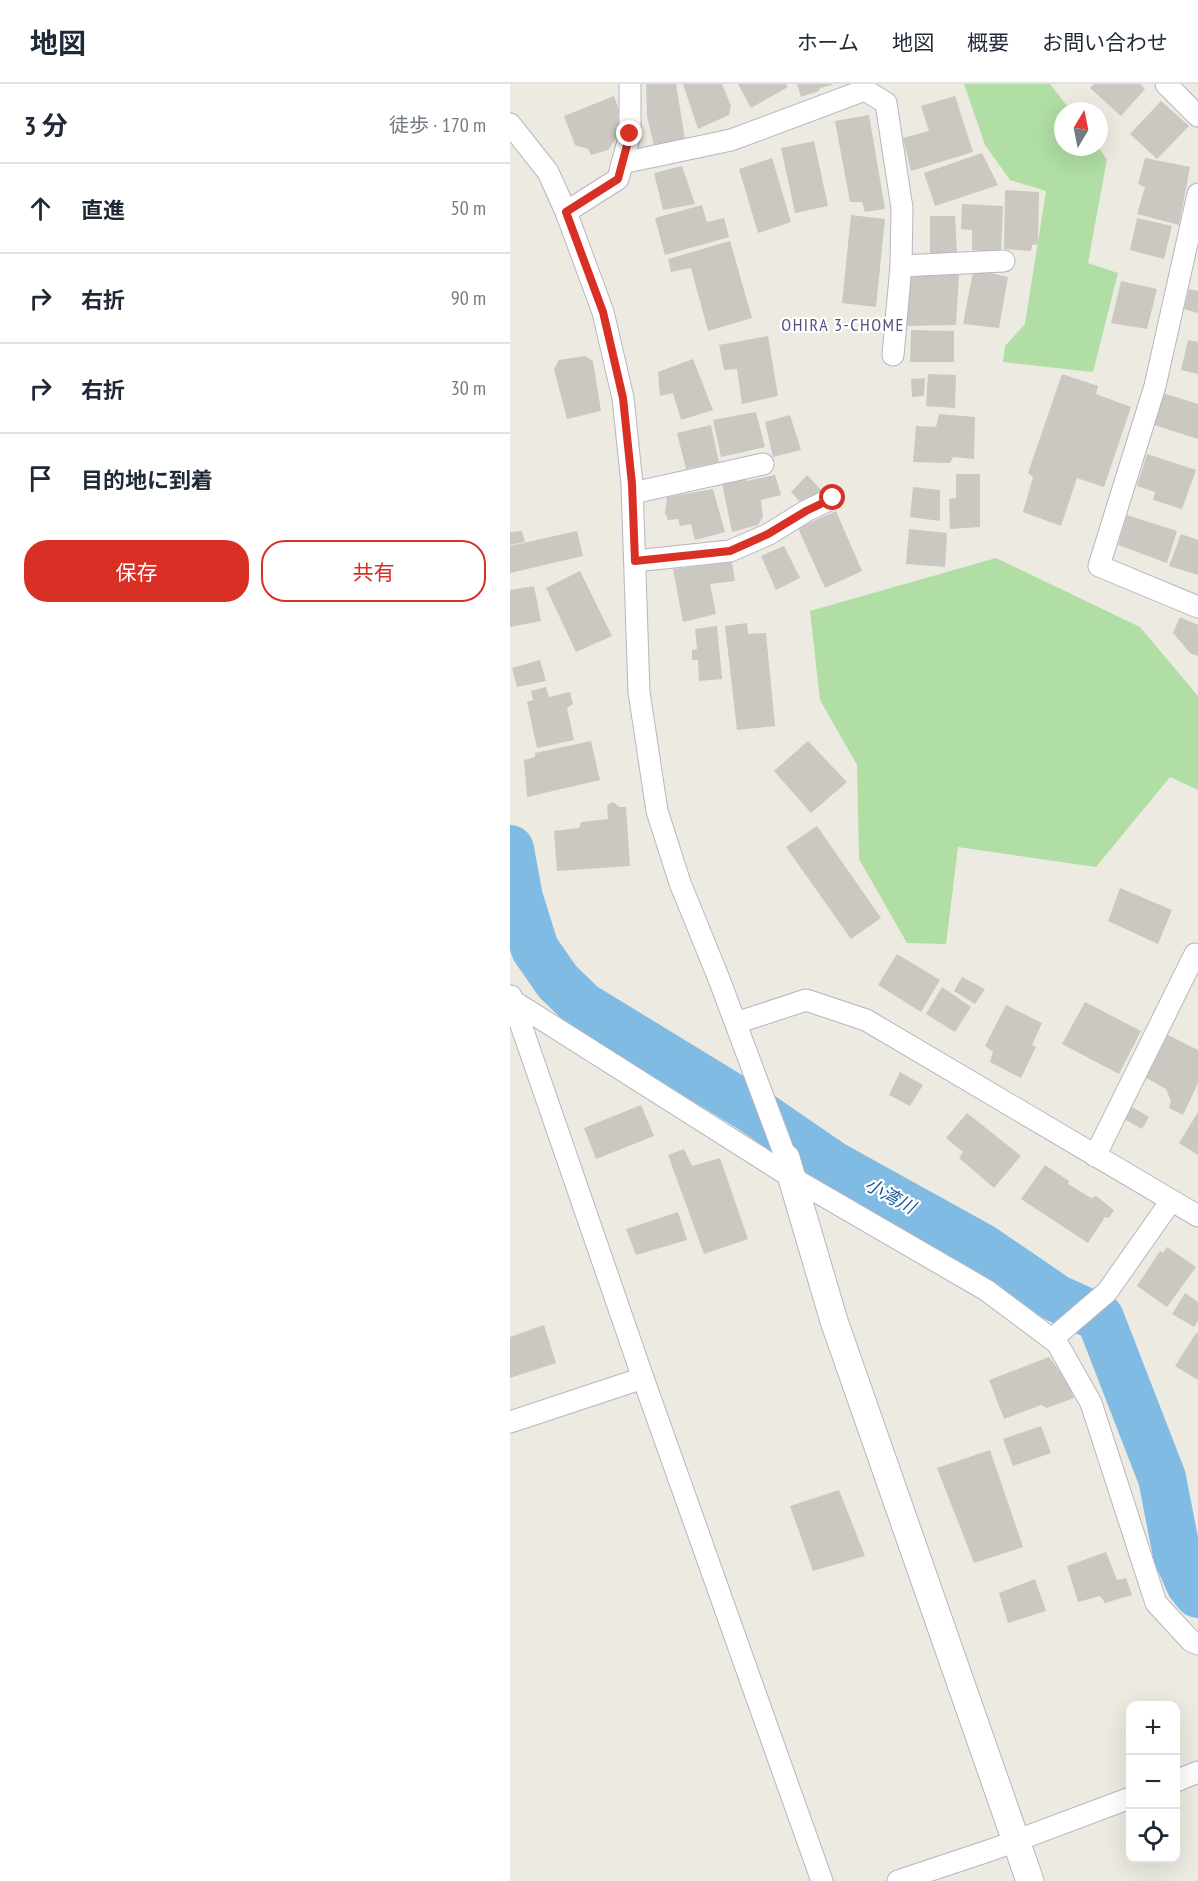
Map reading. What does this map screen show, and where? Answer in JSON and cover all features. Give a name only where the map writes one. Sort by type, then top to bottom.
[{"type":"street","points":[[566,212],[618,179],[630,134],[630,84]]},
{"type":"street","points":[[1166,84],[1198,116]]},
{"type":"street","points":[[622,163],[731,140],[865,90],[886,103],[902,208],[901,266],[893,355]]},
{"type":"street","points":[[510,124],[548,172],[566,212],[603,312],[623,398],[633,493],[639,692],[657,812],[680,883],[736,1023],[789,1167],[834,1321],[1030,1881]]},
{"type":"street","points":[[1198,194],[1155,386],[1099,566],[1198,606]]},
{"type":"street","points":[[901,266],[1004,261]]},
{"type":"street","points":[[633,493],[763,464]]},
{"type":"street","points":[[635,561],[730,551],[768,534],[833,498]]},
{"type":"street","points":[[1095,1156],[1195,954]]},
{"type":"street","points":[[511,997],[986,1290],[1057,1343],[1091,1403],[1156,1603],[1191,1641],[1198,1644]]},
{"type":"street","points":[[511,997],[643,1378],[822,1881]]},
{"type":"street","points":[[736,1023],[806,1000],[867,1020],[1198,1216]]},
{"type":"street","points":[[1052,1339],[1107,1292],[1171,1201]]},
{"type":"street","points":[[510,1422],[643,1378]]},
{"type":"street","points":[[1180,1779],[1198,1772]]},
{"type":"street","points":[[898,1881],[1126,1800]]},
{"type":"green space","points":[[964,84],[1050,84],[1064,102],[1054,102],[1054,156],[1105,156],[1107,159],[1088,263],[1118,273],[1093,372],[1003,362],[1005,346],[1025,324],[1046,191],[1010,180],[985,145]]},
{"type":"green space","points":[[996,558],[1140,627],[1198,696],[1198,790],[1170,777],[1096,867],[958,847],[946,944],[907,943],[859,859],[857,765],[820,700],[810,611]]},
{"type":"building","points":[[646,84],[676,84],[685,139],[654,146],[647,116]]},
{"type":"building","points":[[683,84],[722,84],[731,106],[729,115],[698,129]]},
{"type":"building","points":[[738,84],[786,84],[788,87],[751,108]]},
{"type":"building","points":[[797,84],[832,84],[832,85],[801,97]]},
{"type":"building","points":[[1094,84],[1140,84],[1145,89],[1121,116],[1090,88]]},
{"type":"building","points":[[614,96],[620,113],[618,115],[619,134],[608,150],[591,155],[588,149],[575,145],[564,116]]},
{"type":"building","points":[[955,96],[973,152],[911,171],[903,138],[929,131],[921,106]]},
{"type":"building","points":[[1161,101],[1189,126],[1157,159],[1130,134]]},
{"type":"building","points":[[869,115],[885,209],[865,212],[862,202],[850,202],[835,121]]},
{"type":"building","points":[[814,141],[828,206],[795,213],[781,148]]},
{"type":"building","points":[[982,153],[998,185],[935,206],[924,173]]},
{"type":"building","points":[[772,158],[791,222],[758,233],[739,169]]},
{"type":"building","points":[[1145,158],[1190,167],[1179,225],[1137,214],[1145,187],[1138,184]]},
{"type":"building","points":[[682,166],[695,204],[663,210],[654,173]]},
{"type":"building","points":[[1005,190],[1039,192],[1038,244],[1032,245],[1031,251],[1004,249]]},
{"type":"building","points":[[962,204],[1003,206],[1001,253],[972,250],[972,230],[961,229]]},
{"type":"building","points":[[702,205],[707,222],[724,218],[729,237],[665,255],[655,218]]},
{"type":"building","points":[[851,215],[885,219],[876,307],[842,303]]},
{"type":"building","points":[[930,216],[955,216],[957,253],[930,255]]},
{"type":"building","points":[[1137,218],[1172,226],[1164,259],[1130,250]]},
{"type":"building","points":[[730,241],[752,318],[708,331],[691,268],[671,272],[668,259]]},
{"type":"building","points":[[982,271],[1008,277],[999,328],[963,324],[973,272]]},
{"type":"building","points":[[908,275],[959,275],[956,325],[905,326]]},
{"type":"building","points":[[1121,281],[1157,289],[1147,329],[1111,323]]},
{"type":"building","points":[[1189,289],[1198,291],[1198,313],[1184,309]]},
{"type":"building","points":[[911,330],[954,331],[954,362],[910,362]]},
{"type":"building","points":[[768,336],[778,396],[742,404],[737,369],[724,370],[719,345]]},
{"type":"building","points":[[1188,340],[1198,342],[1198,374],[1181,370]]},
{"type":"building","points":[[585,356],[593,361],[601,411],[567,419],[554,369],[559,360]]},
{"type":"building","points":[[693,359],[713,410],[681,420],[673,393],[660,396],[658,372]]},
{"type":"building","points":[[928,374],[956,375],[955,408],[926,406]]},
{"type":"building","points":[[1062,374],[1098,386],[1096,394],[1131,407],[1104,487],[1077,478],[1061,526],[1023,512],[1033,477],[1028,473]]},
{"type":"building","points":[[925,378],[924,396],[912,397],[911,379]]},
{"type":"building","points":[[1163,393],[1198,404],[1198,439],[1154,425]]},
{"type":"building","points":[[756,412],[765,447],[721,457],[713,420]]},
{"type":"building","points":[[939,414],[975,417],[974,459],[953,457],[950,463],[913,462],[916,426],[936,427]]},
{"type":"building","points":[[790,415],[801,450],[773,457],[765,422]]},
{"type":"building","points":[[711,425],[719,462],[686,469],[677,433]]},
{"type":"building","points":[[1147,454],[1196,470],[1182,509],[1153,500],[1155,492],[1137,486]]},
{"type":"building","points":[[956,474],[980,474],[980,527],[950,529],[949,499],[956,498]]},
{"type":"building","points":[[775,475],[781,495],[761,500],[763,517],[758,525],[732,532],[722,483],[746,476],[747,481]]},
{"type":"building","points":[[807,475],[823,492],[803,505],[791,492]]},
{"type":"building","points":[[913,487],[940,490],[940,521],[910,517]]},
{"type":"building","points":[[713,489],[725,532],[695,540],[691,524],[680,526],[678,519],[668,520],[665,513],[667,497]]},
{"type":"building","points":[[836,511],[862,571],[825,588],[798,528]]},
{"type":"building","points":[[1127,515],[1177,531],[1167,563],[1118,545]]},
{"type":"building","points":[[909,529],[947,533],[945,567],[906,564]]},
{"type":"building","points":[[522,531],[525,542],[510,545],[510,532]]},
{"type":"building","points":[[577,531],[583,556],[510,573],[510,546]]},
{"type":"building","points":[[1181,534],[1198,540],[1198,575],[1169,566]]},
{"type":"building","points":[[784,546],[800,578],[776,590],[761,556]]},
{"type":"building","points":[[732,562],[735,581],[710,584],[716,614],[683,622],[673,569]]},
{"type":"building","points":[[580,571],[612,636],[576,652],[546,588]]},
{"type":"building","points":[[534,586],[541,621],[510,627],[510,590]]},
{"type":"building","points":[[1180,617],[1198,625],[1198,656],[1190,653],[1173,633]]},
{"type":"building","points":[[747,623],[748,634],[766,633],[775,726],[737,730],[725,626]]},
{"type":"building","points":[[717,626],[722,679],[699,681],[698,660],[692,660],[692,650],[697,649],[695,629]]},
{"type":"building","points":[[540,660],[546,681],[517,687],[512,668]]},
{"type":"building","points":[[546,687],[549,697],[570,692],[573,704],[567,708],[574,740],[537,748],[527,702],[533,700],[531,691]]},
{"type":"building","points":[[591,741],[600,780],[527,797],[524,760],[535,757],[535,753]]},
{"type":"building","points":[[808,741],[847,782],[811,813],[774,771]]},
{"type":"building","points":[[613,802],[619,807],[626,807],[630,866],[557,871],[554,831],[579,828],[581,822],[608,819],[607,805]]},
{"type":"building","points":[[817,826],[881,918],[851,939],[786,847]]},
{"type":"building","points":[[1120,888],[1172,910],[1158,944],[1108,921]]},
{"type":"building","points":[[897,954],[940,980],[921,1012],[878,985]]},
{"type":"building","points":[[962,977],[985,989],[975,1004],[954,991]]},
{"type":"building","points":[[942,987],[971,1007],[955,1032],[926,1014]]},
{"type":"building","points":[[1085,1002],[1141,1031],[1119,1074],[1062,1044]]},
{"type":"building","points":[[1006,1005],[1042,1023],[1032,1045],[1036,1047],[1021,1078],[990,1062],[993,1052],[985,1046]]},
{"type":"building","points":[[1168,1035],[1198,1050],[1198,1083],[1183,1115],[1169,1108],[1171,1101],[1166,1089],[1145,1077]]},
{"type":"building","points":[[900,1072],[923,1085],[910,1106],[889,1095]]},
{"type":"building","points":[[641,1105],[654,1136],[596,1159],[584,1128]]},
{"type":"building","points":[[1129,1105],[1149,1117],[1142,1129],[1122,1118]]},
{"type":"building","points":[[1198,1112],[1198,1155],[1179,1143]]},
{"type":"building","points":[[967,1113],[1021,1156],[994,1188],[959,1158],[963,1152],[946,1138]]},
{"type":"building","points":[[684,1149],[692,1166],[720,1158],[748,1239],[704,1254],[668,1155]]},
{"type":"building","points":[[1045,1165],[1069,1181],[1068,1184],[1091,1198],[1096,1196],[1114,1210],[1109,1218],[1105,1217],[1088,1243],[1021,1199]]},
{"type":"building","points":[[678,1212],[687,1240],[636,1255],[626,1229]]},
{"type":"building","points":[[1167,1247],[1196,1267],[1167,1307],[1137,1286],[1160,1251],[1163,1253]]},
{"type":"building","points":[[1185,1293],[1198,1302],[1198,1321],[1194,1327],[1172,1314]]},
{"type":"building","points":[[544,1325],[556,1363],[510,1378],[510,1337]]},
{"type":"building","points":[[1196,1333],[1198,1334],[1198,1380],[1175,1366]]},
{"type":"building","points":[[1049,1357],[1067,1381],[1074,1398],[1047,1408],[1041,1405],[1004,1419],[989,1380]]},
{"type":"building","points":[[1041,1426],[1051,1453],[1013,1466],[1003,1439]]},
{"type":"building","points":[[990,1450],[1023,1547],[974,1563],[937,1468]]},
{"type":"building","points":[[839,1490],[865,1556],[813,1571],[790,1506]]},
{"type":"building","points":[[1106,1552],[1117,1580],[1126,1578],[1132,1595],[1105,1603],[1100,1596],[1078,1602],[1067,1566]]},
{"type":"building","points":[[1035,1579],[1046,1611],[1008,1623],[999,1593]]},
{"type":"waterway","name":"小湾川","points":[[510,849],[519,898],[535,949],[558,982],[583,1006],[750,1108],[833,1165],[983,1248],[1056,1298],[1100,1318],[1162,1478],[1177,1555],[1190,1584],[1198,1594]]},
{"type":"district","name":"OHIRA 3-CHOME","points":[[843,325]]},
{"type":"route","points":[[630,134],[618,179],[566,212],[603,312],[623,398],[632,484],[635,561],[730,551],[768,534],[833,498]]}]
